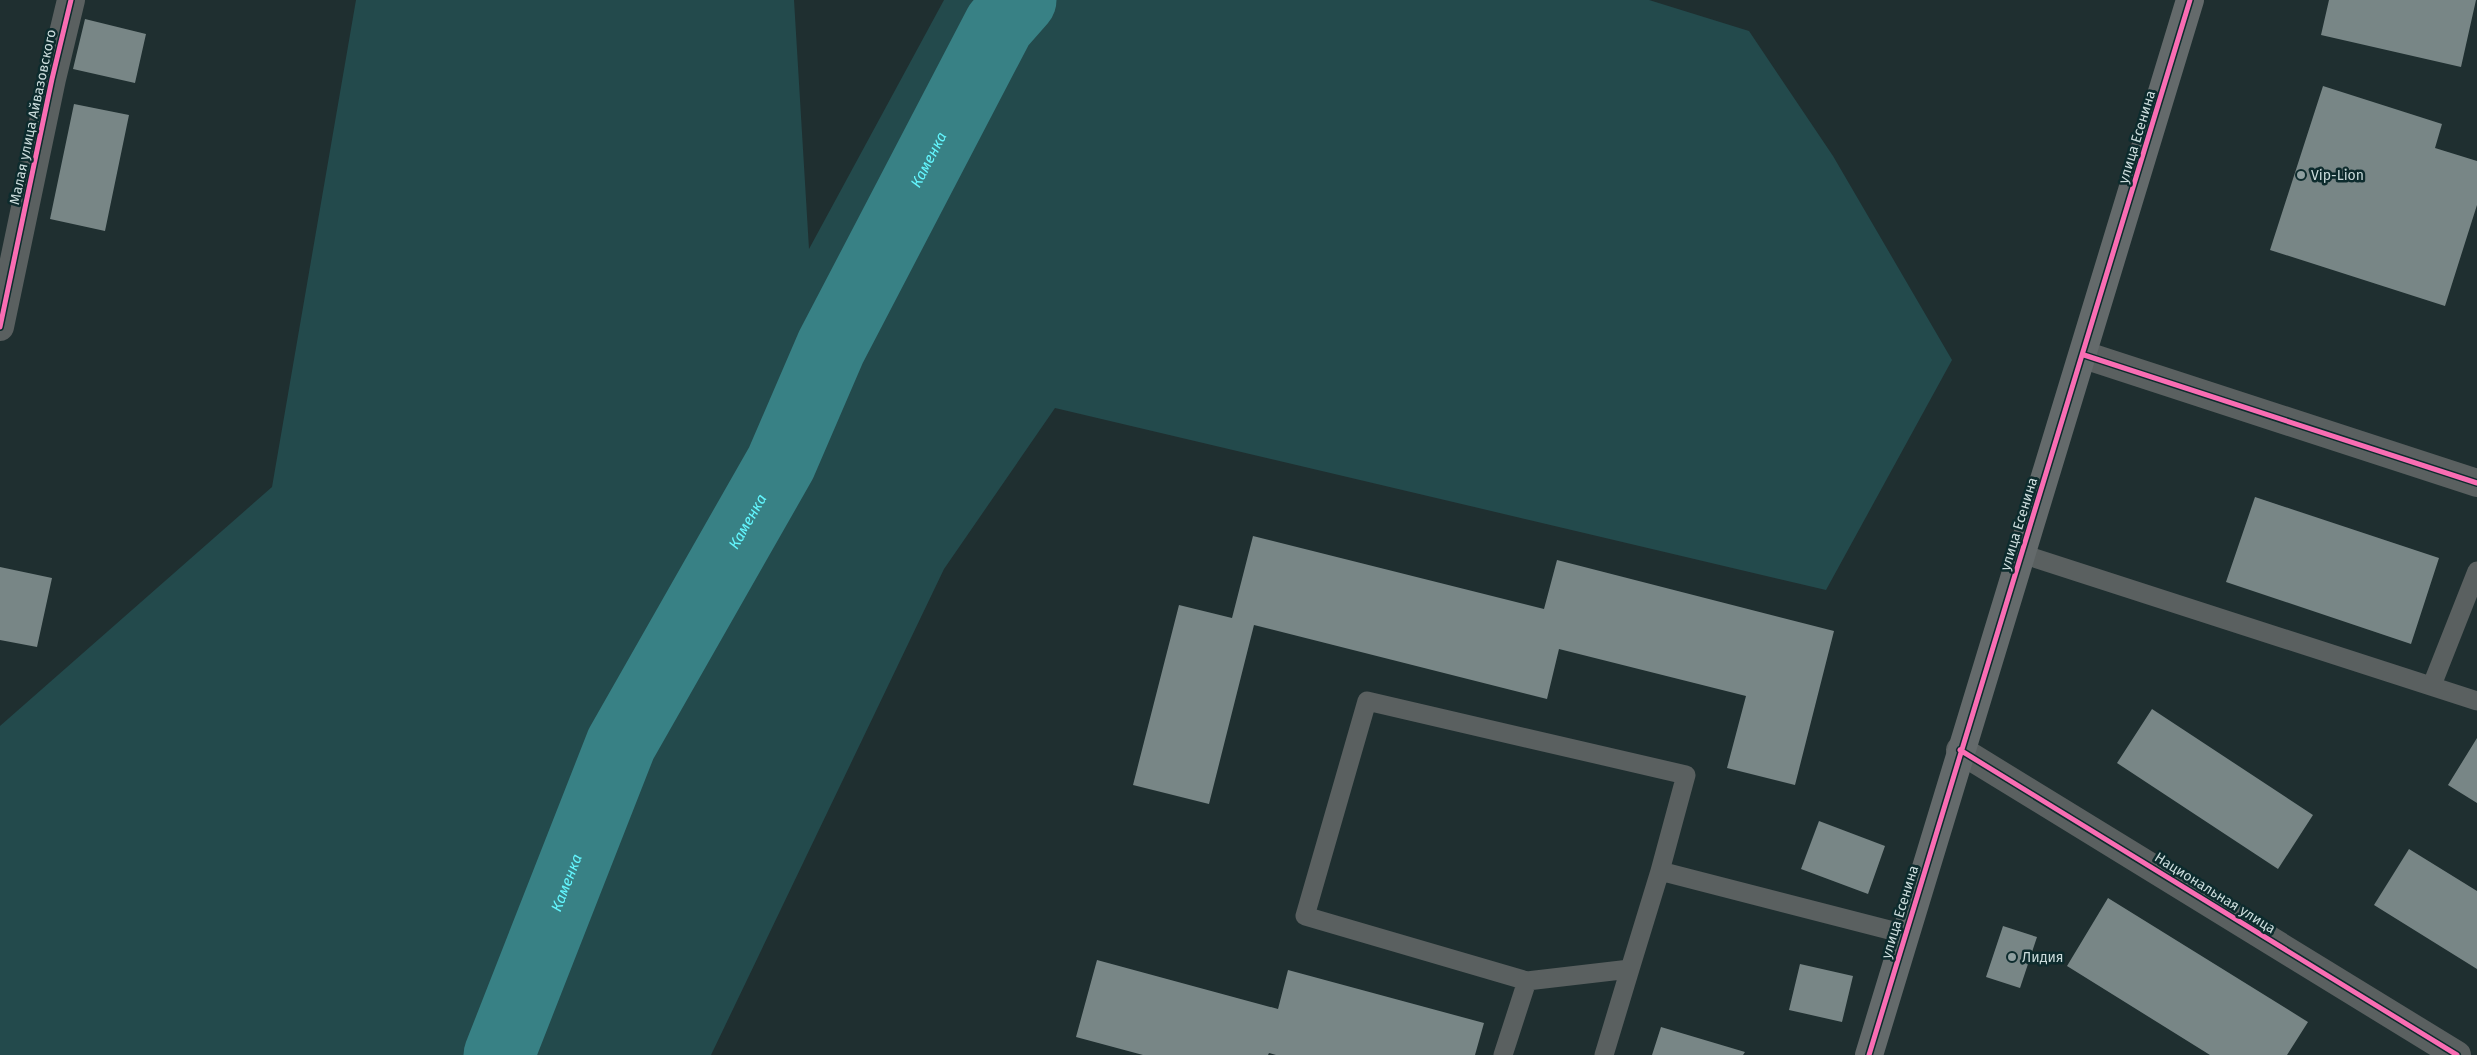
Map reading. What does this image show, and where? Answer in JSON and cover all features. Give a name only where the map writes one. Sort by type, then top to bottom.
[{"type":"street","name":"Малая улица Айвазовского","points":[[0,327],[52,79],[71,0]]},
{"type":"street","name":"улица Есенина","points":[[1869,1055],[1960,750],[2084,355],[2190,0]]},
{"type":"street","points":[[2084,355],[2477,483]]},
{"type":"street","name":"Национальная улица","points":[[1960,750],[2457,1055]]},
{"type":"lane","points":[[2022,554],[2477,701]]},
{"type":"lane","points":[[2432,685],[2477,571]]},
{"type":"lane","points":[[1604,1055],[1660,871],[1686,775],[1367,702],[1305,916],[1527,981],[1630,969]]},
{"type":"lane","points":[[1660,871],[1905,934]]},
{"type":"lane","points":[[1503,1055],[1527,981]]},
{"type":"shaded area","points":[[356,0],[794,0],[809,249],[944,0],[1649,0],[1749,31],[1833,156],[1952,360],[1826,590],[1055,408],[944,569],[711,1055],[0,1055],[0,726],[272,487]]},
{"type":"building","points":[[2329,0],[2476,0],[2461,67],[2321,35]]},
{"type":"building","points":[[85,19],[146,34],[135,83],[73,69]]},
{"type":"building","points":[[2323,86],[2442,124],[2435,148],[2477,161],[2477,205],[2445,306],[2270,250]]},
{"type":"building","points":[[74,104],[129,115],[105,231],[50,219]]},
{"type":"building","points":[[2255,497],[2439,558],[2411,644],[2226,582]]},
{"type":"building","points":[[1253,536],[1544,609],[1557,560],[1834,631],[1795,785],[1727,768],[1746,696],[1559,649],[1547,699],[1254,625],[1209,804],[1133,785],[1179,605],[1232,618]]},
{"type":"building","points":[[0,567],[52,578],[37,647],[0,640]]},
{"type":"building","points":[[2152,709],[2313,815],[2278,869],[2117,763]]},
{"type":"building","points":[[2477,738],[2477,803],[2448,785]]},
{"type":"building","points":[[1819,821],[1885,846],[1868,894],[1801,869]]},
{"type":"building","points":[[2409,849],[2477,891],[2477,969],[2374,905]]},
{"type":"building","points":[[2108,898],[2308,1022],[2287,1055],[2210,1055],[2067,966]]},
{"type":"building","name":"Лидия","points":[[2003,926],[2037,937],[2020,988],[1986,977]]},
{"type":"building","points":[[1097,960],[1278,1009],[1288,970],[1484,1023],[1475,1055],[1276,1055],[1269,1053],[1268,1055],[1143,1055],[1076,1037]]},
{"type":"building","points":[[1800,964],[1853,976],[1842,1022],[1789,1010]]},
{"type":"building","points":[[1661,1027],[1745,1052],[1743,1055],[1652,1055]]},
{"type":"waterway","name":"Каменка","points":[[499,1055],[621,744],[781,463],[831,347],[999,25],[1021,0]]},
{"type":"cycle path","points":[[0,327],[52,79],[71,0]]},
{"type":"cycle path","points":[[1869,1055],[2190,0]]},
{"type":"cycle path","points":[[2084,355],[2477,483]]},
{"type":"cycle path","points":[[1960,750],[2457,1055]]},
{"type":"place","name":"Vip-Lion","points":[[2301,175]]},
{"type":"place","name":"Лидия","points":[[2012,957]]}]
